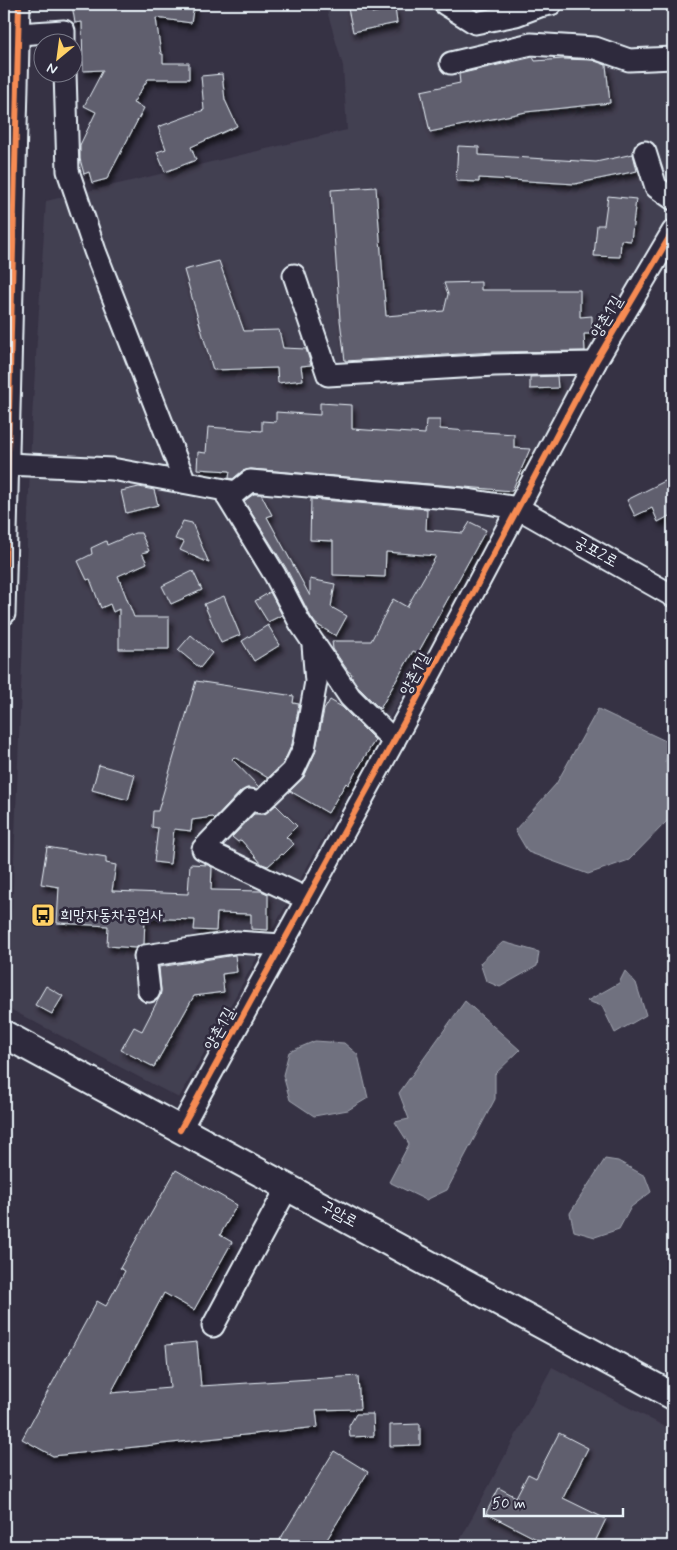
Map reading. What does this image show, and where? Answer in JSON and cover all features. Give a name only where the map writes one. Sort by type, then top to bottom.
[{"type":"main road","name":"구암로","points":[[4,1034],[673,1396]]},
{"type":"street","points":[[4,614],[8,464],[6,414],[10,126],[19,4]]},
{"type":"street","points":[[445,4],[475,23],[516,15],[551,4]]},
{"type":"street","points":[[49,32],[64,32]]},
{"type":"street","points":[[18,34],[32,33]]},
{"type":"street","points":[[451,63],[531,44],[595,48],[629,60],[673,58]]},
{"type":"street","points":[[65,82],[68,171],[95,251],[185,482]]},
{"type":"street","points":[[645,152],[656,187],[673,199]]},
{"type":"street","name":"양촌1길","points":[[180,1130],[394,741],[595,363],[673,231]]},
{"type":"street","points":[[294,275],[328,375],[494,365],[595,363]]},
{"type":"street","points":[[8,464],[112,468],[236,492]]},
{"type":"street","points":[[394,741],[350,697],[300,623],[275,575],[228,498],[250,481],[461,499],[518,508]]},
{"type":"street","name":"궁포2로","points":[[518,508],[673,596]]},
{"type":"street","points":[[308,899],[203,849],[250,800],[260,802],[293,771],[304,748],[316,682],[313,642]]},
{"type":"street","points":[[150,991],[145,956],[237,942],[282,945]]},
{"type":"street","points":[[213,1326],[288,1186]]},
{"type":"shaded area","points":[[4,4],[7,4],[4,138]]},
{"type":"shaded area","points":[[325,4],[673,4],[673,207],[179,1098],[8,1008],[32,418],[46,201],[347,130],[343,66]]},
{"type":"shaded area","points":[[552,1367],[673,1431],[673,1546],[457,1546]]},
{"type":"water","points":[[598,709],[672,744],[665,762],[673,765],[673,811],[667,821],[629,860],[588,874],[528,852],[515,830],[556,784]]},
{"type":"water","points":[[503,942],[539,952],[537,966],[500,987],[486,981],[480,963]]},
{"type":"water","points":[[625,971],[636,983],[646,1015],[615,1033],[602,1006],[587,1001],[619,983]]},
{"type":"water","points":[[465,1001],[520,1050],[495,1074],[495,1099],[447,1190],[426,1200],[389,1182],[409,1144],[395,1122],[409,1119],[399,1093]]},
{"type":"water","points":[[315,1041],[344,1043],[358,1055],[368,1098],[348,1110],[314,1116],[290,1100],[283,1075],[289,1052]]},
{"type":"water","points":[[605,1159],[618,1161],[645,1176],[651,1192],[631,1207],[619,1229],[595,1237],[574,1231],[570,1213]]},
{"type":"building","points":[[107,4],[107,6],[121,4],[194,4],[191,23],[156,18],[163,63],[189,63],[189,79],[148,79],[133,103],[144,108],[107,179],[92,183],[89,172],[84,174],[80,159],[80,145],[96,112],[84,106],[103,70],[83,71],[82,22],[75,23],[72,5]]},
{"type":"building","points":[[347,4],[370,4],[372,13],[395,8],[397,23],[353,32]]},
{"type":"building","points":[[533,57],[535,61],[563,59],[592,60],[606,65],[610,103],[526,112],[430,132],[421,91],[460,83],[459,74]]},
{"type":"building","points":[[222,74],[225,100],[237,126],[191,147],[196,160],[165,172],[157,152],[166,149],[158,127],[204,110],[201,76]]},
{"type":"building","points":[[458,146],[479,147],[479,155],[596,162],[633,154],[637,171],[575,184],[479,178],[479,182],[456,181]]},
{"type":"building","points":[[376,187],[386,316],[444,311],[448,294],[444,283],[481,282],[481,290],[580,290],[580,317],[592,316],[592,334],[584,334],[585,351],[494,352],[345,361],[340,320],[331,190]]},
{"type":"building","points":[[608,196],[636,199],[631,241],[621,240],[620,257],[594,256],[597,225],[604,225]]},
{"type":"building","points":[[219,261],[244,331],[279,330],[283,348],[306,349],[311,365],[301,366],[303,380],[278,383],[277,368],[213,370],[184,270]]},
{"type":"building","points":[[557,376],[558,388],[530,389],[530,377]]},
{"type":"building","points":[[320,403],[352,405],[352,429],[425,434],[426,420],[440,420],[440,429],[514,434],[514,448],[530,449],[512,491],[251,469],[242,471],[233,479],[229,478],[230,471],[197,469],[198,452],[206,453],[208,427],[262,431],[262,421],[276,422],[276,412],[320,415]]},
{"type":"building","points":[[673,477],[673,514],[658,522],[652,508],[635,516],[627,500]]},
{"type":"building","points":[[139,487],[154,490],[158,505],[126,513],[121,491]]},
{"type":"building","points":[[254,494],[261,494],[272,515],[267,517],[310,596],[310,579],[335,584],[331,607],[347,616],[336,636],[316,624],[311,617],[286,568],[244,501]]},
{"type":"building","points":[[311,499],[427,509],[426,530],[463,533],[470,522],[486,530],[418,653],[413,651],[380,709],[360,689],[351,676],[352,674],[333,649],[332,641],[371,641],[393,599],[407,607],[436,556],[386,552],[385,577],[333,575],[333,541],[310,540]]},
{"type":"building","points":[[183,521],[192,523],[209,563],[180,550],[184,542],[175,539]]},
{"type":"building","points":[[135,533],[141,533],[149,551],[142,553],[147,563],[118,576],[134,617],[169,617],[169,649],[119,649],[119,609],[113,612],[110,604],[101,608],[90,579],[87,580],[78,561],[92,554],[91,548],[106,541],[107,545]]},
{"type":"building","points":[[193,571],[202,590],[171,604],[162,586]]},
{"type":"building","points":[[270,592],[282,615],[268,622],[255,601]]},
{"type":"building","points":[[224,596],[240,635],[221,643],[204,604]]},
{"type":"building","points":[[268,625],[280,645],[254,661],[242,641]]},
{"type":"building","points":[[191,635],[212,653],[200,668],[178,650]]},
{"type":"building","points":[[196,681],[294,696],[293,703],[299,704],[292,744],[283,764],[268,778],[234,757],[232,759],[259,787],[257,789],[247,788],[241,791],[215,819],[213,817],[192,820],[191,831],[174,829],[170,864],[154,862],[158,828],[152,827],[153,811],[158,811]]},
{"type":"building","points":[[330,700],[342,707],[375,740],[348,785],[346,783],[328,813],[290,791],[304,777],[315,753],[324,710]]},
{"type":"building","points":[[99,765],[135,775],[128,800],[92,790]]},
{"type":"building","points":[[276,805],[297,826],[286,837],[294,844],[268,866],[262,864],[241,840],[238,842],[232,837],[254,814],[265,814]]},
{"type":"building","points":[[47,847],[106,857],[106,863],[116,865],[112,891],[188,894],[190,864],[208,865],[212,867],[211,890],[261,891],[268,894],[268,930],[251,929],[251,914],[217,913],[216,931],[194,930],[195,920],[145,918],[144,944],[136,948],[107,946],[108,926],[57,923],[59,887],[41,884]]},
{"type":"building","points":[[235,955],[237,972],[222,974],[224,992],[194,996],[154,1067],[121,1050],[134,1027],[142,1031],[160,996],[159,967]]},
{"type":"building","points":[[46,986],[63,996],[52,1014],[35,1005]]},
{"type":"building","points":[[176,1170],[237,1205],[220,1235],[232,1242],[194,1310],[164,1293],[111,1393],[170,1388],[166,1345],[197,1342],[201,1386],[358,1376],[360,1409],[316,1410],[318,1427],[53,1456],[22,1439],[97,1301],[106,1306],[125,1271],[120,1268]]},
{"type":"building","points":[[356,1414],[373,1414],[374,1436],[350,1437],[349,1426]]},
{"type":"building","points":[[420,1424],[420,1445],[390,1446],[390,1425]]},
{"type":"building","points":[[559,1433],[588,1448],[563,1498],[606,1519],[593,1546],[550,1546],[486,1513],[499,1488],[516,1497],[528,1474],[536,1478]]},
{"type":"building","points":[[334,1451],[368,1472],[323,1546],[276,1546]]},
{"type":"cycle path","points":[[4,614],[19,4]]},
{"type":"cycle path","points":[[180,1130],[407,717],[595,363],[673,231]]},
{"type":"place","name":"희망자동차공업사","points":[[43,915]]}]
